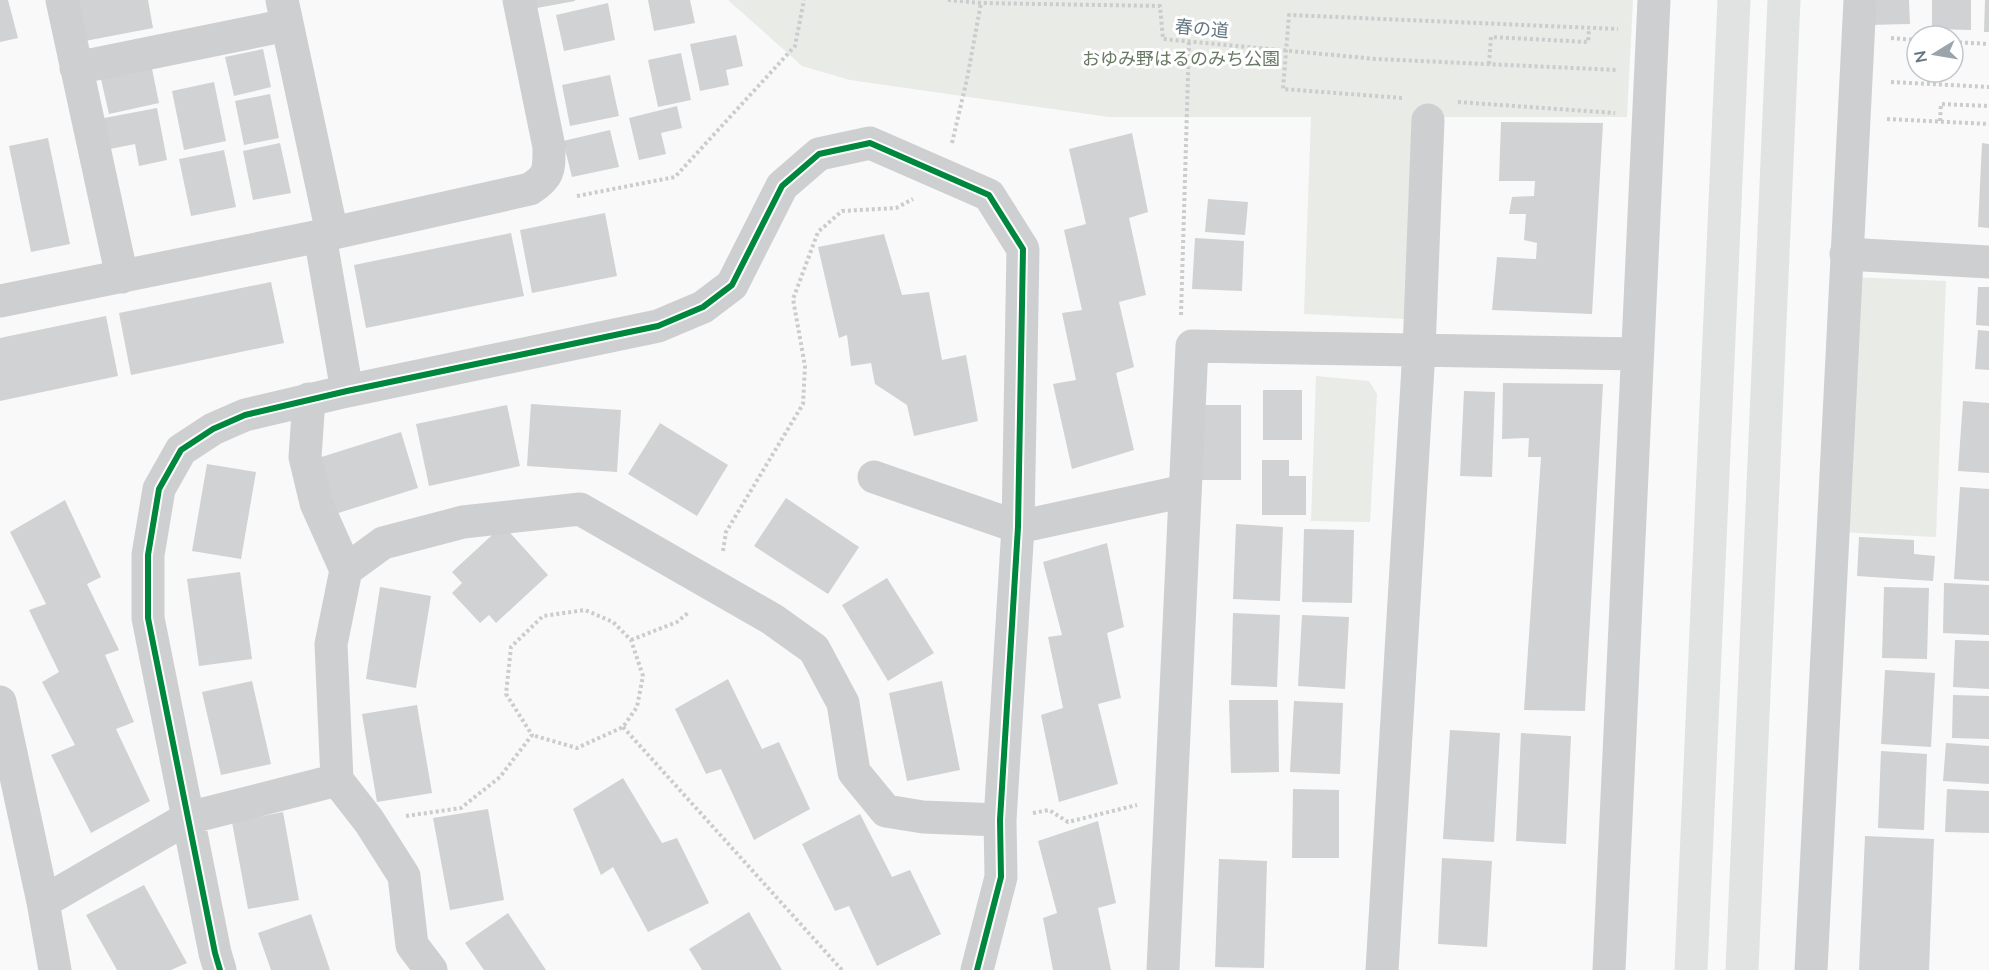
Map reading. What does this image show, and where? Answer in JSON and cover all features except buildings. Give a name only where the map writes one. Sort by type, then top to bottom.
[{"type":"street","points":[[62,0],[122,277]]},
{"type":"street","points":[[0,301],[326,234],[530,189],[544,180],[549,165],[549,147],[519,0]]},
{"type":"street","points":[[1691,970],[1734,0]]},
{"type":"street","points":[[1742,970],[1784,0]]},
{"type":"street","points":[[1811,970],[1860,0]]},
{"type":"street","points":[[76,68],[285,13],[326,234],[346,391]]},
{"type":"street","points":[[1609,970],[1653,15]]},
{"type":"street","points":[[1382,970],[1419,350],[1430,107]]},
{"type":"street","points":[[220,970],[214,953],[148,618],[148,555],[159,489],[181,450],[213,429],[245,415],[346,391],[658,326],[703,307],[732,285],[782,186],[819,154],[870,143],[989,195],[1023,249],[1018,527],[1000,820],[1001,877],[977,970]]},
{"type":"street","points":[[1846,254],[1989,262]]},
{"type":"street","points":[[1163,970],[1192,346],[1637,354]]},
{"type":"street","points":[[309,399],[305,457],[316,503],[346,570],[331,644],[337,780],[369,821],[404,876],[412,945],[431,970]]},
{"type":"street","points":[[874,477],[1018,527],[1185,491]]},
{"type":"street","points":[[346,570],[383,543],[463,522],[580,509],[772,619],[814,649],[843,704],[854,772],[886,811],[923,817],[1000,820]]},
{"type":"street","points":[[0,702],[43,902],[55,970]]},
{"type":"street","points":[[43,902],[188,818],[337,780]]},
{"type":"path","points":[[577,196],[675,177],[795,46],[804,0]]},
{"type":"path","points":[[631,640],[677,622],[715,588],[726,532],[803,404],[805,366],[793,299],[818,232],[842,211],[896,208],[925,193],[940,172],[953,142],[968,79],[981,3]]},
{"type":"path","points":[[1648,116],[1430,107],[1283,89],[1289,15],[1589,29],[1653,15]]},
{"type":"path","points":[[1489,64],[1491,37],[1588,42],[1589,29]]},
{"type":"path","points":[[1189,41],[1179,312],[1192,346]]},
{"type":"path","points":[[1965,43],[1989,44]]},
{"type":"path","points":[[1940,121],[1941,104],[1989,106]]},
{"type":"path","points":[[1854,117],[1989,124]]},
{"type":"path","points":[[585,610],[613,622],[631,640],[643,676],[637,707],[623,727],[578,748],[532,735],[506,694],[511,647],[543,616],[585,610]]},
{"type":"path","points":[[623,727],[842,970]]},
{"type":"path","points":[[369,821],[461,808],[500,777],[532,735]]},
{"type":"path","points":[[1000,820],[1049,810],[1068,822],[1171,796]]},
{"type":"green space","name":"おゆみ野はるのみち公園","points":[[728,0],[1633,0],[1627,117],[1417,117],[1404,319],[1304,314],[1311,117],[1109,117],[850,80],[802,66]]},
{"type":"green space","points":[[1850,277],[1946,281],[1936,537],[1839,532]]},
{"type":"green space","points":[[1316,376],[1369,381],[1377,394],[1370,522],[1311,521]]},
{"type":"cycle path","points":[[220,970],[148,618],[148,555],[159,489],[181,450],[213,429],[245,415],[347,391],[658,326],[703,307],[732,285],[782,186],[819,154],[870,143],[989,195],[1023,249],[1018,527],[1000,820],[1001,877],[977,970]]}]
